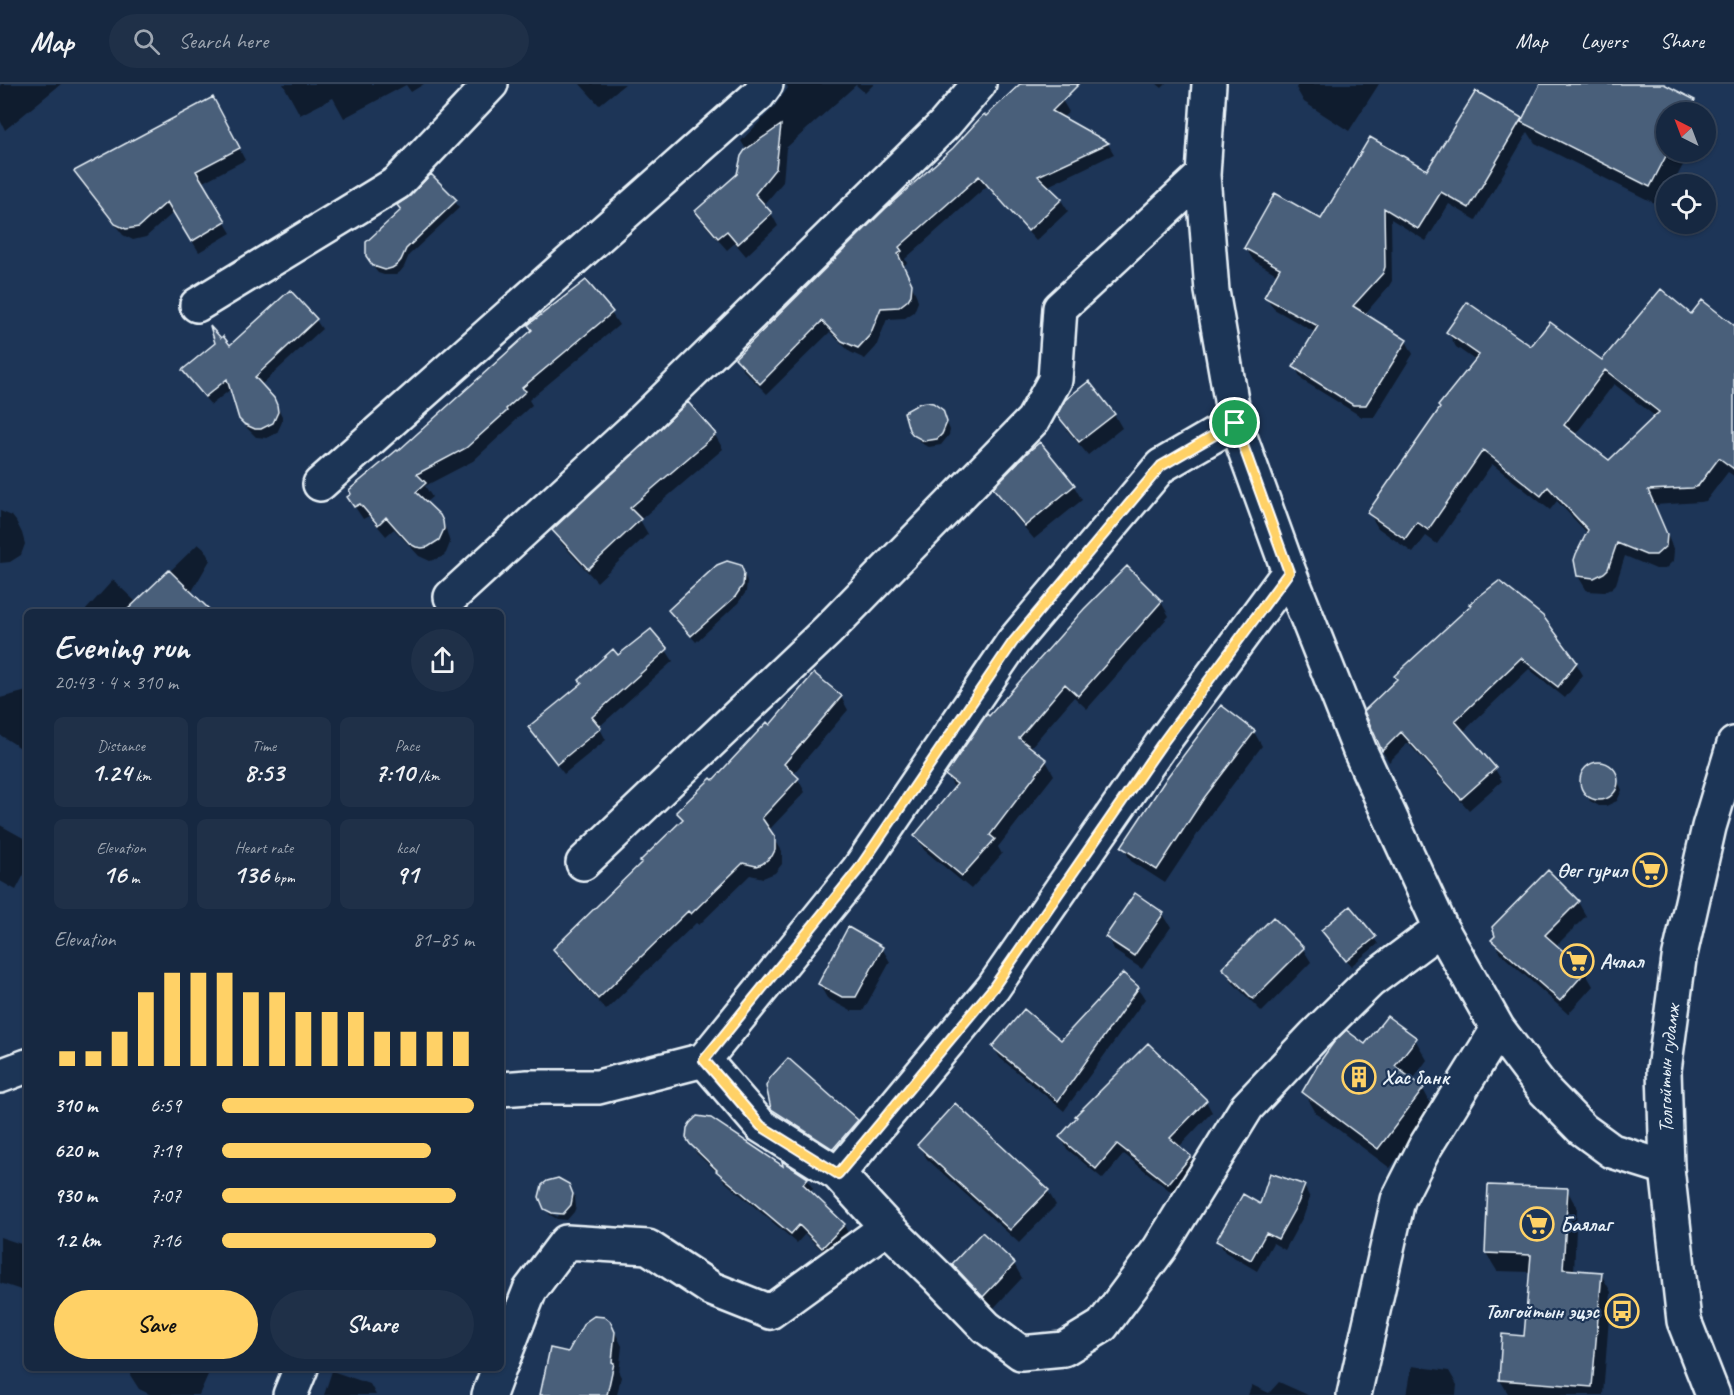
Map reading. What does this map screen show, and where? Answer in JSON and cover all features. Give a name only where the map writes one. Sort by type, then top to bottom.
[{"type":"street","points":[[197,305],[397,183],[491,84]]},
{"type":"street","points":[[320,484],[758,95],[766,84]]},
{"type":"street","points":[[451,597],[635,428],[944,125],[980,84]]},
{"type":"street","points":[[1209,84],[1203,175],[1212,291],[1235,423],[1289,572],[1359,751],[1441,928],[1498,1029],[1544,1090],[1582,1129],[1612,1151],[1667,1168]]},
{"type":"street","points":[[583,863],[827,631],[1033,420],[1055,380],[1060,308],[1203,175]]},
{"type":"street","points":[[504,1089],[598,1087],[704,1060],[858,870],[1020,634],[1161,466],[1235,423]]},
{"type":"street","points":[[838,1174],[993,988],[1161,745],[1289,572]]},
{"type":"street","name":"Толгойтын гудамж","points":[[1713,1395],[1684,1321],[1667,1168],[1664,1070],[1679,959],[1709,828],[1734,744]]},
{"type":"street","points":[[704,1060],[761,1126],[838,1174],[986,1327],[1021,1353],[1064,1349],[1102,1326],[1160,1248],[1247,1107],[1370,981],[1441,928]]},
{"type":"street","points":[[1354,1395],[1398,1200],[1425,1147],[1498,1029]]},
{"type":"street","points":[[0,1076],[24,1067]]},
{"type":"street","points":[[504,1356],[530,1290],[566,1242],[648,1247],[712,1289],[770,1312],[887,1227]]},
{"type":"street","points":[[290,1395],[300,1371]]},
{"type":"street","points":[[489,1395],[498,1371]]},
{"type":"building","points":[[1020,84],[1079,84],[1052,111],[1109,143],[1038,176],[1062,199],[1028,231],[979,176],[899,247],[902,251],[898,254],[912,284],[911,295],[899,307],[881,308],[870,335],[858,348],[842,341],[822,321],[760,384],[735,358],[885,209],[953,148],[984,114],[986,116]]},
{"type":"building","points":[[1540,84],[1664,84],[1695,100],[1694,102],[1656,102],[1656,162],[1663,162],[1650,187],[1521,122]]},
{"type":"building","points":[[1476,91],[1522,118],[1469,208],[1441,192],[1418,229],[1384,208],[1385,267],[1383,273],[1353,306],[1407,340],[1366,405],[1353,405],[1293,367],[1318,326],[1264,297],[1280,268],[1244,248],[1275,193],[1321,219],[1370,137],[1427,170]]},
{"type":"building","points":[[213,97],[240,148],[196,171],[226,221],[191,242],[167,202],[139,227],[126,229],[115,224],[74,171]]},
{"type":"building","points":[[781,125],[776,168],[755,194],[772,213],[738,244],[727,231],[718,238],[695,211],[737,174],[741,156],[745,150]]},
{"type":"building","points":[[431,174],[457,200],[406,249],[397,265],[385,270],[373,266],[366,256],[366,242],[401,210],[397,205],[410,196]]},
{"type":"building","points":[[586,280],[613,312],[522,388],[526,391],[466,448],[417,474],[426,483],[416,492],[440,515],[443,521],[444,529],[439,540],[428,547],[416,547],[410,544],[386,517],[378,525],[360,504],[354,507],[347,497],[351,494],[349,490],[398,451],[532,330],[528,325]]},
{"type":"building","points":[[1661,289],[1691,314],[1702,300],[1734,325],[1734,469],[1719,458],[1698,486],[1648,490],[1667,534],[1666,546],[1656,555],[1646,555],[1617,543],[1608,569],[1604,573],[1594,578],[1577,576],[1574,560],[1588,530],[1548,487],[1541,496],[1483,450],[1428,530],[1417,522],[1405,539],[1367,513],[1440,408],[1438,406],[1479,355],[1446,332],[1467,302],[1531,346],[1550,322],[1602,360]],"holes":[[[1605,370],[1659,412],[1609,460],[1564,425]]]},
{"type":"building","points":[[290,290],[317,319],[255,377],[274,398],[278,412],[273,423],[261,429],[255,429],[239,419],[227,379],[205,397],[182,370],[215,343],[210,326],[230,345]]},
{"type":"building","points":[[1089,381],[1115,414],[1079,442],[1057,415],[1065,400]]},
{"type":"building","points":[[688,402],[716,434],[630,508],[641,519],[588,569],[552,530]]},
{"type":"building","points":[[927,402],[943,410],[947,422],[937,439],[924,441],[909,430],[904,412],[920,403]]},
{"type":"building","points":[[1040,442],[1075,485],[1025,526],[993,488]]},
{"type":"building","points":[[727,561],[741,565],[744,573],[743,585],[735,597],[691,636],[668,610],[717,565]]},
{"type":"building","points":[[1127,566],[1162,601],[1078,696],[1065,684],[1019,738],[1047,760],[990,835],[995,839],[962,876],[914,836],[957,784],[945,775],[987,714],[989,716],[1084,609]]},
{"type":"building","points":[[169,570],[209,609],[128,609]]},
{"type":"building","points":[[1499,581],[1543,616],[1577,662],[1558,687],[1521,658],[1455,721],[1496,768],[1461,799],[1401,732],[1382,751],[1364,711],[1397,679],[1394,676],[1471,605],[1469,604]]},
{"type":"building","points":[[651,629],[668,649],[592,717],[601,728],[557,764],[528,727],[582,683],[579,680],[613,649],[618,655]]},
{"type":"building","points":[[814,673],[842,696],[784,764],[799,778],[762,818],[775,837],[775,850],[772,856],[756,866],[743,863],[691,914],[688,911],[598,999],[553,949],[683,819],[676,812],[711,778],[713,780],[767,722],[770,725]]},
{"type":"building","points":[[1221,705],[1255,731],[1204,798],[1157,870],[1121,847],[1168,776]]},
{"type":"building","points":[[1599,762],[1613,767],[1618,781],[1613,795],[1599,800],[1585,795],[1580,781],[1585,767]]},
{"type":"building","points":[[1548,870],[1579,901],[1545,935],[1586,971],[1560,1001],[1491,940],[1495,936],[1492,927]]},
{"type":"building","points":[[1135,893],[1164,913],[1134,956],[1105,937]]},
{"type":"building","points":[[1350,906],[1376,937],[1346,961],[1321,930]]},
{"type":"building","points":[[1273,917],[1304,948],[1253,999],[1222,968]]},
{"type":"building","points":[[848,927],[883,947],[856,997],[842,997],[818,984]]},
{"type":"building","points":[[1123,973],[1139,987],[1058,1101],[992,1047],[1024,1009],[1061,1040]]},
{"type":"building","name":"Хас банк","points":[[1387,1016],[1417,1038],[1395,1066],[1424,1088],[1378,1149],[1302,1092],[1319,1063],[1346,1030],[1365,1044]]},
{"type":"building","points":[[1148,1043],[1207,1100],[1170,1138],[1191,1156],[1168,1184],[1117,1144],[1096,1169],[1059,1137],[1077,1117],[1075,1116]]},
{"type":"building","points":[[788,1058],[858,1120],[833,1149],[771,1109],[766,1086]]},
{"type":"building","points":[[955,1103],[1049,1190],[1010,1230],[917,1145]]},
{"type":"building","points":[[697,1116],[711,1118],[783,1166],[782,1161],[808,1178],[803,1184],[845,1224],[822,1248],[799,1225],[791,1234],[716,1171],[690,1144],[686,1138],[687,1128]]},
{"type":"building","points":[[1270,1173],[1305,1185],[1278,1239],[1266,1233],[1251,1260],[1216,1241],[1243,1194],[1260,1204]]},
{"type":"building","points":[[558,1178],[569,1184],[573,1194],[571,1205],[563,1214],[552,1213],[544,1209],[539,1197],[542,1185]]},
{"type":"building","points":[[1488,1185],[1568,1188],[1563,1269],[1602,1272],[1592,1387],[1499,1380],[1502,1334],[1524,1336],[1531,1255],[1485,1253]]},
{"type":"building","points":[[982,1232],[1015,1263],[983,1297],[952,1264]]},
{"type":"building","points":[[594,1316],[605,1317],[610,1321],[615,1332],[612,1362],[614,1363],[607,1395],[540,1395],[550,1348],[568,1352],[584,1323]]},
{"type":"place","name":"Өег гурил","points":[[1650,870]]},
{"type":"place","name":"Ачлал","points":[[1577,961]]},
{"type":"place","name":"Хас банк","points":[[1359,1077]]},
{"type":"place","name":"Баялаг","points":[[1537,1224]]},
{"type":"place","name":"Толгойтын эцэс","points":[[1622,1311]]},
{"type":"route","points":[[1235,423],[1289,572],[1161,745],[993,988],[838,1174],[761,1126],[704,1060],[858,870],[1013,642],[1161,466],[1235,423]]}]
